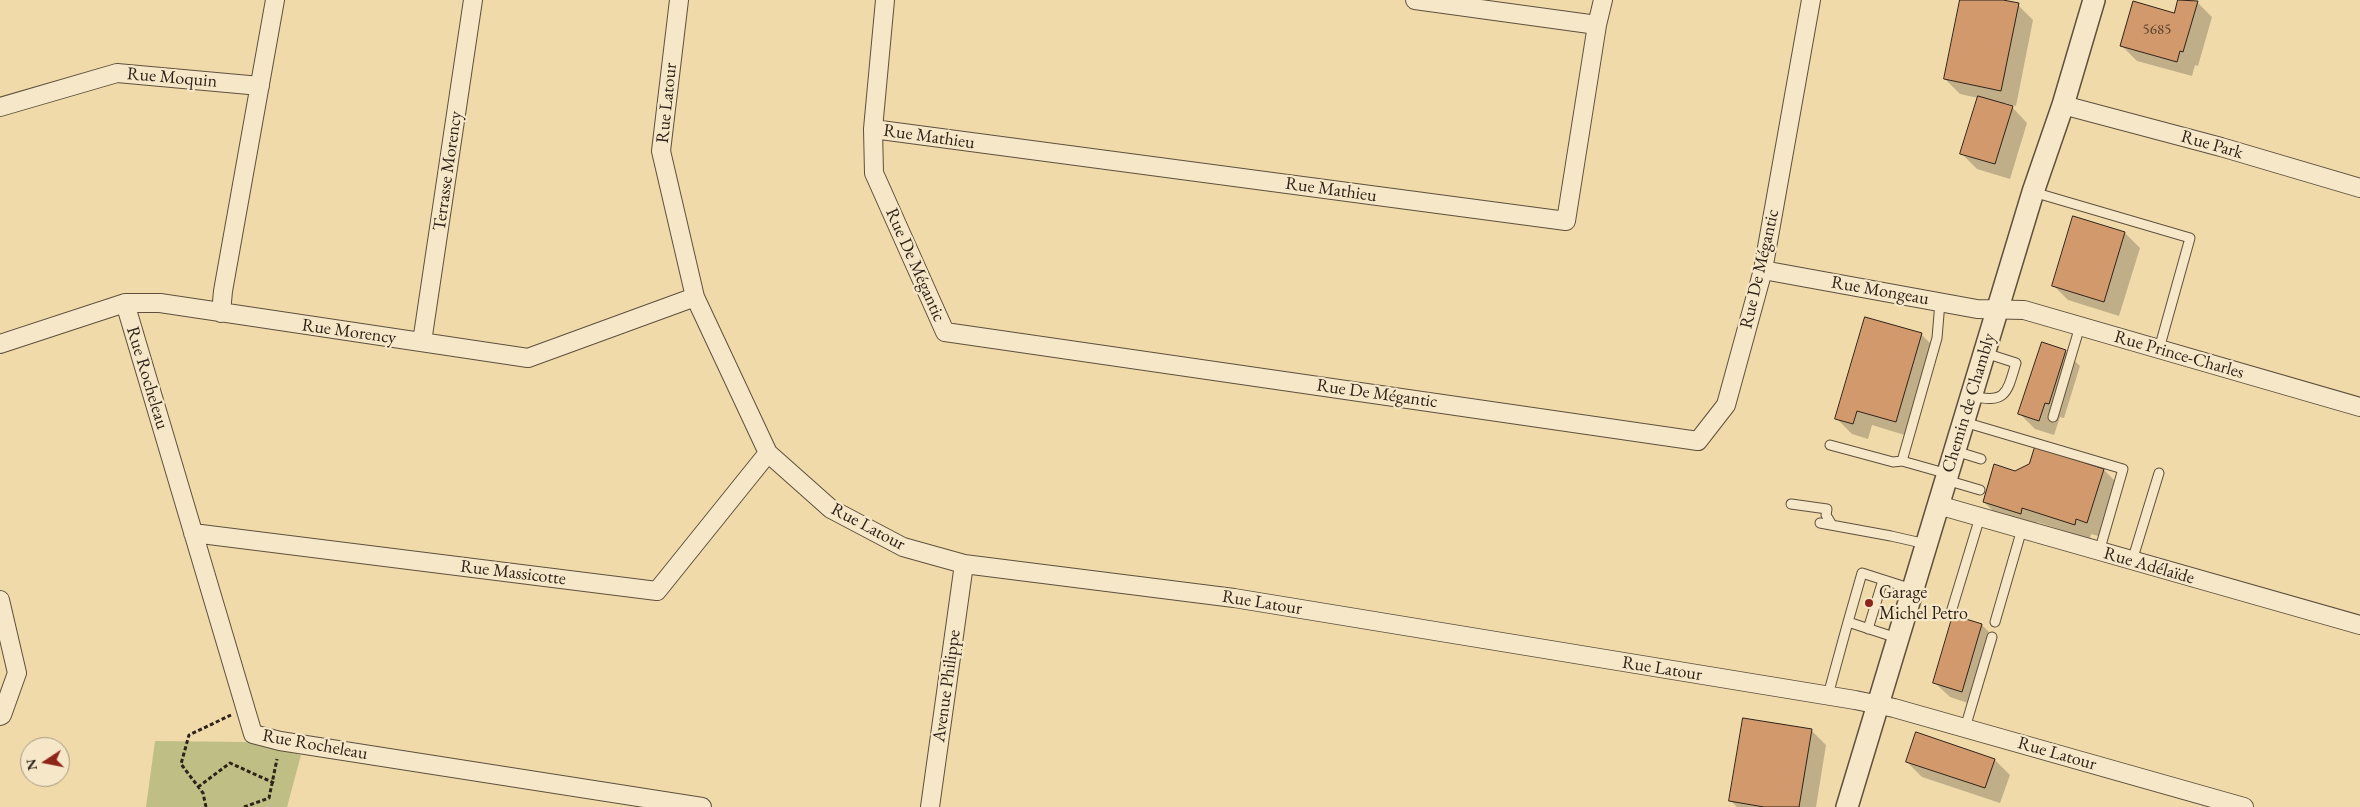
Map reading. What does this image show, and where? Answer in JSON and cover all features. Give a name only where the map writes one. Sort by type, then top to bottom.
[{"type":"street","points":[[221,313],[275,0]]},
{"type":"street","name":"Terrasse Morency","points":[[422,342],[473,0]]},
{"type":"street","name":"Rue Latour","points":[[679,0],[661,151],[694,297],[768,453],[831,509],[903,547],[964,564],[1234,598],[1828,695],[1877,705],[1965,728],[2244,807]]},
{"type":"street","name":"Rue De Mégantic","points":[[885,0],[873,129],[874,173],[945,332],[1698,441],[1726,405],[1764,270],[1812,0]]},
{"type":"street","points":[[1415,0],[1597,25]]},
{"type":"street","name":"Rue Mathieu","points":[[873,129],[1566,221],[1597,25],[1603,0]]},
{"type":"street","name":"Chemin de Chambly","points":[[1847,807],[2033,192],[2063,105],[2094,0]]},
{"type":"street","name":"Rue Moquin","points":[[0,107],[117,73],[260,86]]},
{"type":"street","name":"Rue Park","points":[[2063,105],[2221,147],[2360,188]]},
{"type":"street","name":"Rue Mongeau","points":[[1764,270],[1977,309],[1998,308]]},
{"type":"street","name":"Rue Morency","points":[[0,344],[125,303],[160,303],[528,358],[694,297]]},
{"type":"street","name":"Rue Rocheleau","points":[[125,303],[253,734],[280,741],[702,807]]},
{"type":"street","name":"Rue Prince-Charles","points":[[1998,308],[2018,308],[2360,407]]},
{"type":"street","name":"Rue Massicotte","points":[[193,532],[657,591],[768,453]]},
{"type":"street","name":"Rue Adélaïde","points":[[1938,505],[2360,625]]},
{"type":"street","name":"Avenue Philippe","points":[[930,807],[964,564]]},
{"type":"street","points":[[0,600],[17,674],[0,716]]},
{"type":"lane","points":[[2033,192],[2190,238],[2159,349]]},
{"type":"lane","points":[[1902,461],[1936,338],[1940,302]]},
{"type":"lane","points":[[2053,417],[2080,326]]},
{"type":"lane","points":[[1971,396],[1994,400],[2004,395],[2016,363],[1985,352]]},
{"type":"lane","points":[[1964,422],[2123,469],[2099,552]]},
{"type":"lane","points":[[1830,445],[1893,462],[1902,461],[1980,490]]},
{"type":"lane","points":[[1955,450],[1981,459]]},
{"type":"lane","points":[[2132,561],[2159,473]]},
{"type":"lane","points":[[1791,504],[1827,509],[1826,516],[1832,525]]},
{"type":"lane","points":[[1952,609],[1980,517]]},
{"type":"lane","points":[[1820,523],[1926,544]]},
{"type":"lane","points":[[1995,622],[2022,529]]},
{"type":"lane","points":[[1828,695],[1862,573],[1912,590]]},
{"type":"lane","points":[[1868,629],[1882,580]]},
{"type":"lane","points":[[1848,622],[1897,638]]},
{"type":"lane","points":[[1965,728],[1992,637]]},
{"type":"path","points":[[206,807],[203,793],[181,764],[189,735],[244,707]]},
{"type":"path","points":[[244,807],[270,798],[277,759]]},
{"type":"path","points":[[198,787],[230,763],[274,782]]},
{"type":"green space","points":[[155,741],[245,742],[301,755],[287,807],[146,807]]},
{"type":"building","points":[[1960,0],[2003,0],[2019,3],[2001,91],[1944,79]]},
{"type":"building","points":[[2178,0],[2198,1],[2183,52],[2180,51],[2177,62],[2120,46],[2133,1],[2174,13]]},
{"type":"building","points":[[1978,96],[2013,106],[1995,164],[1960,154]]},
{"type":"building","points":[[2073,216],[2125,232],[2104,302],[2052,286]]},
{"type":"building","points":[[1865,317],[1922,333],[1896,422],[1857,411],[1853,424],[1835,419]]},
{"type":"building","points":[[2042,342],[2066,350],[2049,404],[2045,403],[2039,421],[2018,414]]},
{"type":"building","points":[[2035,447],[2104,469],[2087,523],[2076,519],[2075,525],[2022,508],[2021,514],[1983,502],[1994,464],[2015,471],[2029,464]]},
{"type":"building","points":[[1953,615],[1982,624],[1962,692],[1933,683]]},
{"type":"building","points":[[1743,718],[1812,729],[1799,807],[1764,807],[1729,801]]},
{"type":"building","points":[[1916,732],[1995,759],[1985,788],[1906,762]]},
{"type":"place","name":"Garage Michel Petro","points":[[1869,603]]}]
